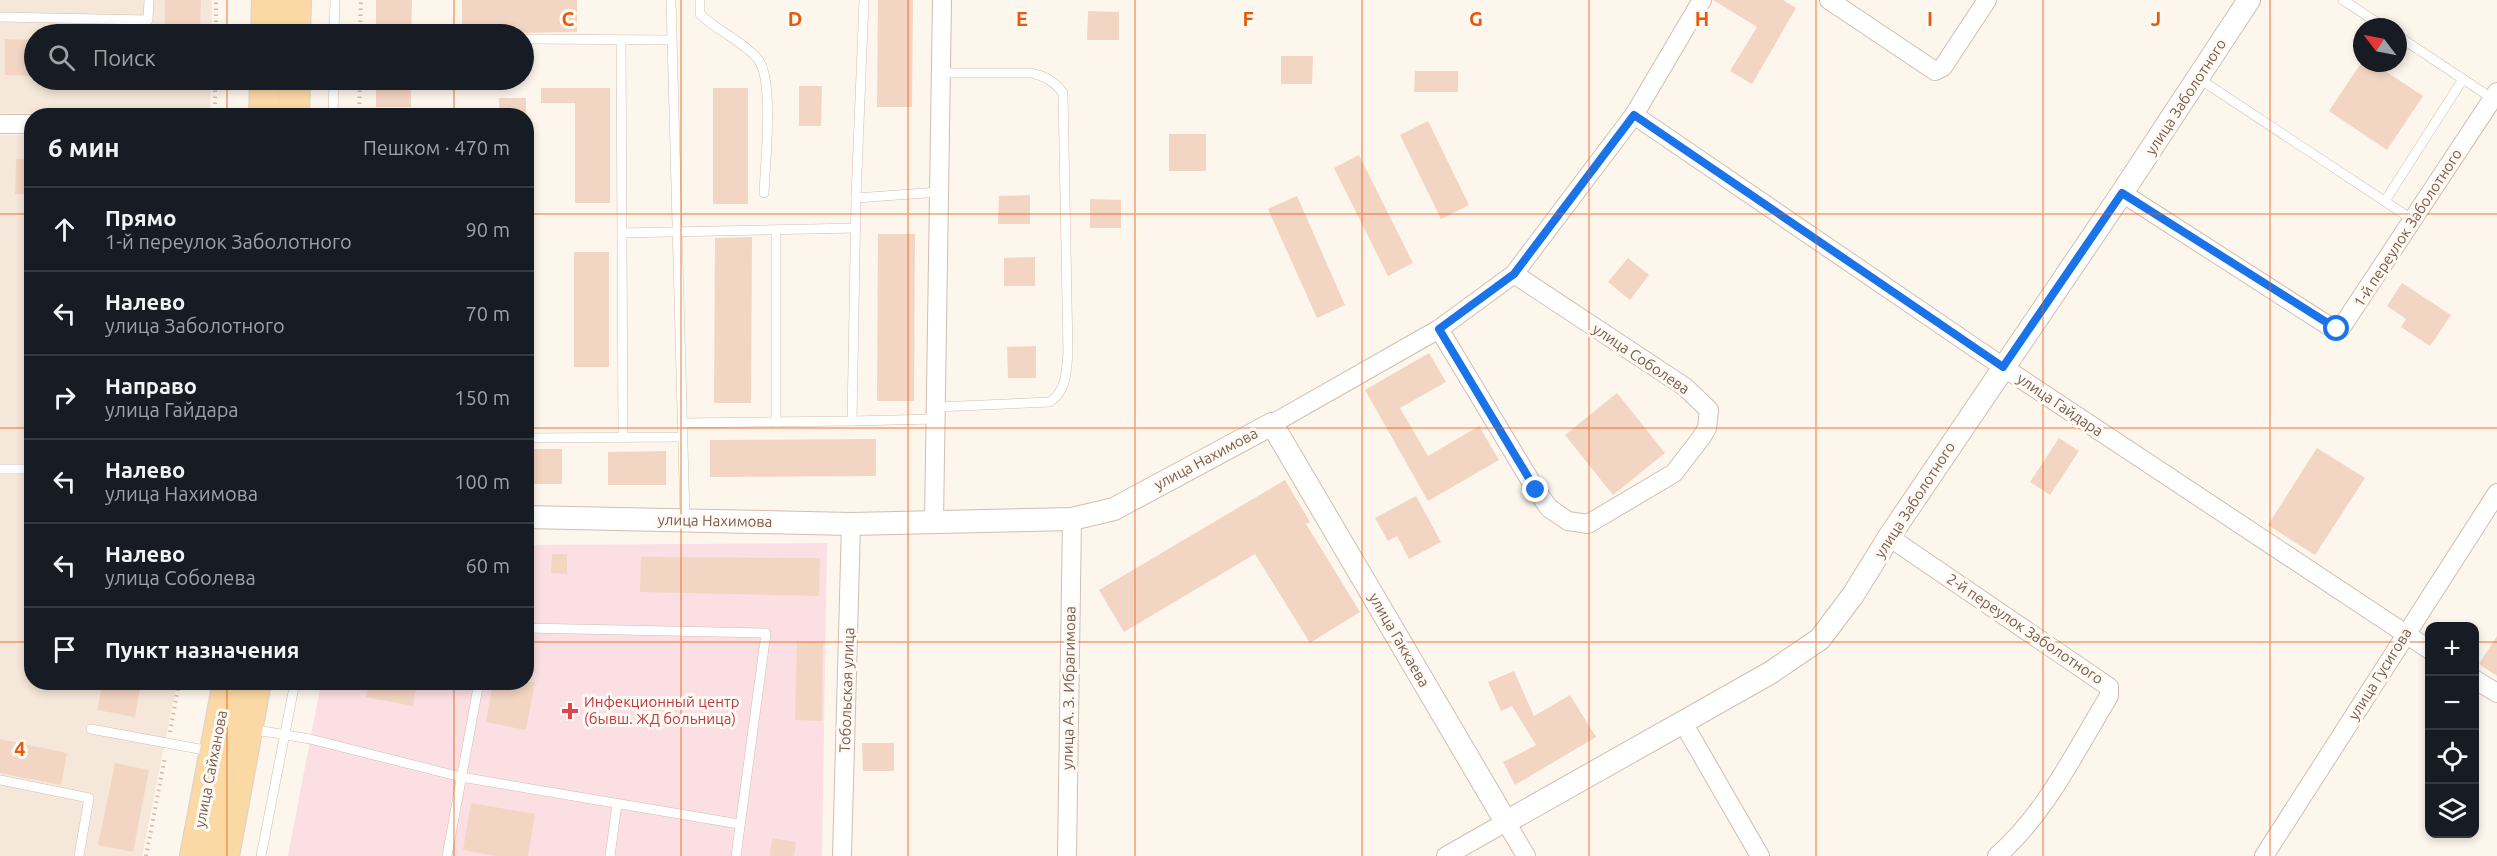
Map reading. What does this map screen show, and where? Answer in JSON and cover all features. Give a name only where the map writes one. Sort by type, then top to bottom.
[{"type":"main road","points":[[266,24],[267,0]]},
{"type":"main road","points":[[296,0],[296,24]]},
{"type":"main road","points":[[264,108],[265,90]]},
{"type":"main road","points":[[294,108],[295,90]]},
{"type":"main road","name":"улица Сайханова","points":[[195,856],[227,690]]},
{"type":"main road","points":[[224,856],[255,690]]},
{"type":"street","points":[[934,521],[942,0]]},
{"type":"street","name":"улица Нахимова","points":[[534,517],[851,524],[1072,519],[1114,508],[1272,424],[1439,329],[1514,274],[1634,115],[1702,0]]},
{"type":"street","points":[[1829,0],[1935,71],[1943,67],[1987,0]]},
{"type":"street","name":"улица Заболотного","points":[[1446,856],[1770,673],[1820,639],[1853,595],[1889,537],[2122,193],[2249,0]]},
{"type":"street","name":"1-й переулок Заболотного","points":[[2122,193],[2337,329],[2344,325],[2495,95]]},
{"type":"street","name":"улица Гайдара","points":[[1634,115],[2003,367],[2425,647]]},
{"type":"street","points":[[0,124],[24,124]]},
{"type":"street","name":"улица Соболева","points":[[1439,329],[1536,490],[1549,508],[1568,521],[1588,524],[1674,473],[1707,428],[1709,410],[1685,387],[1514,274]]},
{"type":"street","name":"улица Гаккаева","points":[[1272,424],[1526,856]]},
{"type":"street","name":"улица Гусигова","points":[[2264,856],[2404,634],[2497,493]]},
{"type":"street","name":"улица А. З. Ибрагимова","points":[[1067,856],[1072,519]]},
{"type":"street","name":"Тобольская улица","points":[[842,856],[851,524]]},
{"type":"street","name":"2-й переулок Заболотного","points":[[1889,537],[2109,687],[2109,696],[2050,794],[2021,835],[1997,856]]},
{"type":"street","points":[[2479,682],[2497,693]]},
{"type":"street","points":[[1682,721],[1760,856]]},
{"type":"lane","points":[[0,17],[148,20],[149,0]]},
{"type":"lane","points":[[334,24],[335,0]]},
{"type":"lane","points":[[671,0],[685,520]]},
{"type":"lane","points":[[700,0],[700,14],[716,29],[737,38],[760,60],[768,87],[764,194]]},
{"type":"lane","points":[[852,421],[856,198],[864,0]]},
{"type":"lane","points":[[2343,0],[2370,18]]},
{"type":"lane","points":[[534,39],[671,40]]},
{"type":"lane","points":[[621,39],[623,438]]},
{"type":"lane","points":[[2407,42],[2463,79],[2495,95]]},
{"type":"lane","points":[[683,423],[852,421],[1050,402],[1060,395],[1065,380],[1068,353],[1063,93],[1057,84],[1044,76],[1030,73],[941,73]]},
{"type":"lane","points":[[2198,78],[2414,220]]},
{"type":"lane","points":[[2385,201],[2463,79]]},
{"type":"lane","points":[[333,108],[334,90]]},
{"type":"lane","points":[[856,198],[939,192]]},
{"type":"lane","points":[[622,233],[856,228]]},
{"type":"lane","points":[[776,230],[776,422]]},
{"type":"lane","points":[[534,438],[683,437]]},
{"type":"lane","points":[[0,469],[24,469]]},
{"type":"lane","points":[[534,628],[766,633],[736,856]]},
{"type":"lane","points":[[261,856],[293,690]]},
{"type":"lane","points":[[447,856],[477,690]]},
{"type":"lane","points":[[91,729],[215,752]]},
{"type":"lane","points":[[248,729],[285,734],[460,777],[739,824]]},
{"type":"lane","points":[[0,780],[89,798],[79,856]]},
{"type":"lane","points":[[610,856],[617,804]]},
{"type":"path","points":[[216,0],[216,24]]},
{"type":"path","points":[[360,24],[361,0]]},
{"type":"path","points":[[215,90],[215,108]]},
{"type":"path","points":[[359,108],[360,90]]},
{"type":"path","points":[[146,856],[178,690]]},
{"type":"shaded area","points":[[0,0],[212,0],[212,24],[24,24],[24,90],[211,90],[210,108],[24,108],[24,113],[0,113]]},
{"type":"shaded area","points":[[0,135],[24,135],[24,690],[176,690],[142,856],[0,856]]},
{"type":"shaded area","name":"Инфекционный центр (бывш. ЖД больница)","points":[[827,543],[822,856],[288,856],[320,690],[534,690],[534,545]]},
{"type":"building","points":[[165,0],[201,0],[200,24],[165,24]]},
{"type":"building","points":[[376,0],[412,0],[411,24],[376,24]]},
{"type":"building","points":[[462,0],[577,0],[577,32],[534,33],[534,24],[462,24]]},
{"type":"building","points":[[878,0],[913,0],[912,107],[877,107]]},
{"type":"building","points":[[1713,0],[1783,0],[1796,8],[1752,84],[1730,71],[1757,27]]},
{"type":"building","points":[[1088,11],[1119,12],[1119,40],[1087,40]]},
{"type":"building","points":[[5,39],[24,40],[24,76],[5,75]]},
{"type":"building","points":[[1281,56],[1313,56],[1312,84],[1281,84]]},
{"type":"building","points":[[1415,71],[1458,71],[1458,92],[1414,92]]},
{"type":"building","points":[[2355,72],[2387,72],[2423,96],[2387,150],[2329,111]]},
{"type":"building","points":[[799,86],[822,86],[821,126],[799,126]]},
{"type":"building","points":[[541,88],[610,88],[610,203],[575,203],[575,103],[541,103]]},
{"type":"building","points":[[713,88],[748,88],[748,204],[713,204]]},
{"type":"building","points":[[376,90],[411,90],[411,107],[376,107]]},
{"type":"building","points":[[499,98],[526,98],[526,108],[499,108]]},
{"type":"building","points":[[1428,121],[1469,205],[1441,219],[1400,135]]},
{"type":"building","points":[[1169,134],[1206,134],[1206,171],[1169,171]]},
{"type":"building","points":[[1359,155],[1413,263],[1388,276],[1334,168]]},
{"type":"building","points":[[16,159],[24,159],[24,194],[15,194]]},
{"type":"building","points":[[1030,195],[1030,224],[998,224],[999,196]]},
{"type":"building","points":[[1297,196],[1345,305],[1317,318],[1268,209]]},
{"type":"building","points":[[1090,199],[1121,200],[1121,228],[1090,228]]},
{"type":"building","points":[[878,234],[915,234],[914,401],[877,401]]},
{"type":"building","points":[[752,237],[751,403],[714,403],[715,238]]},
{"type":"building","points":[[574,252],[609,252],[609,367],[574,367]]},
{"type":"building","points":[[1035,257],[1035,286],[1004,286],[1004,258]]},
{"type":"building","points":[[1628,258],[1649,275],[1630,300],[1608,282]]},
{"type":"building","points":[[2402,283],[2451,315],[2430,346],[2401,327],[2406,319],[2387,306]]},
{"type":"building","points":[[1036,346],[1036,378],[1008,378],[1007,347]]},
{"type":"building","points":[[1429,353],[1446,382],[1400,408],[1428,456],[1479,426],[1499,460],[1428,501],[1365,390]]},
{"type":"building","points":[[1617,393],[1665,453],[1613,495],[1565,435]]},
{"type":"building","points":[[2059,438],[2079,451],[2050,495],[2030,482]]},
{"type":"building","points":[[876,439],[876,476],[710,477],[710,440]]},
{"type":"building","points":[[2317,448],[2365,478],[2315,555],[2268,525]]},
{"type":"building","points":[[534,449],[562,449],[562,484],[534,484]]},
{"type":"building","points":[[666,451],[666,485],[608,485],[608,452]]},
{"type":"building","points":[[1285,480],[1310,522],[1306,524],[1360,612],[1310,643],[1255,554],[1124,632],[1099,590]]},
{"type":"building","points":[[1416,496],[1441,542],[1409,559],[1397,536],[1388,541],[1375,518]]},
{"type":"building","points":[[552,554],[567,554],[567,574],[551,573]]},
{"type":"building","points":[[641,557],[820,558],[819,596],[640,592]]},
{"type":"building","points":[[2497,636],[2497,676],[2479,664]]},
{"type":"building","points":[[797,641],[823,642],[822,721],[795,720]]},
{"type":"building","points":[[1514,671],[1534,716],[1570,695],[1596,737],[1515,785],[1503,762],[1536,745],[1512,706],[1501,711],[1488,682]]},
{"type":"building","points":[[101,690],[140,690],[135,717],[97,710]]},
{"type":"building","points":[[367,690],[416,690],[413,706],[366,697]]},
{"type":"building","points":[[492,690],[534,690],[526,730],[486,722]]},
{"type":"building","points":[[0,739],[67,753],[61,785],[0,773]]},
{"type":"building","points":[[862,743],[894,743],[894,771],[863,771]]},
{"type":"building","points":[[115,763],[149,770],[133,852],[98,845]]},
{"type":"building","points":[[471,803],[535,814],[528,856],[497,856],[463,850]]},
{"type":"building","points":[[772,838],[796,842],[794,856],[770,856]]},
{"type":"place","name":"Инфекционный центр (бывш. ЖД больница)","points":[[570,711]]},
{"type":"route","points":[[1536,490],[1439,329],[1514,274],[1634,115],[2003,367],[2122,193],[2332,328],[2337,329]]}]
